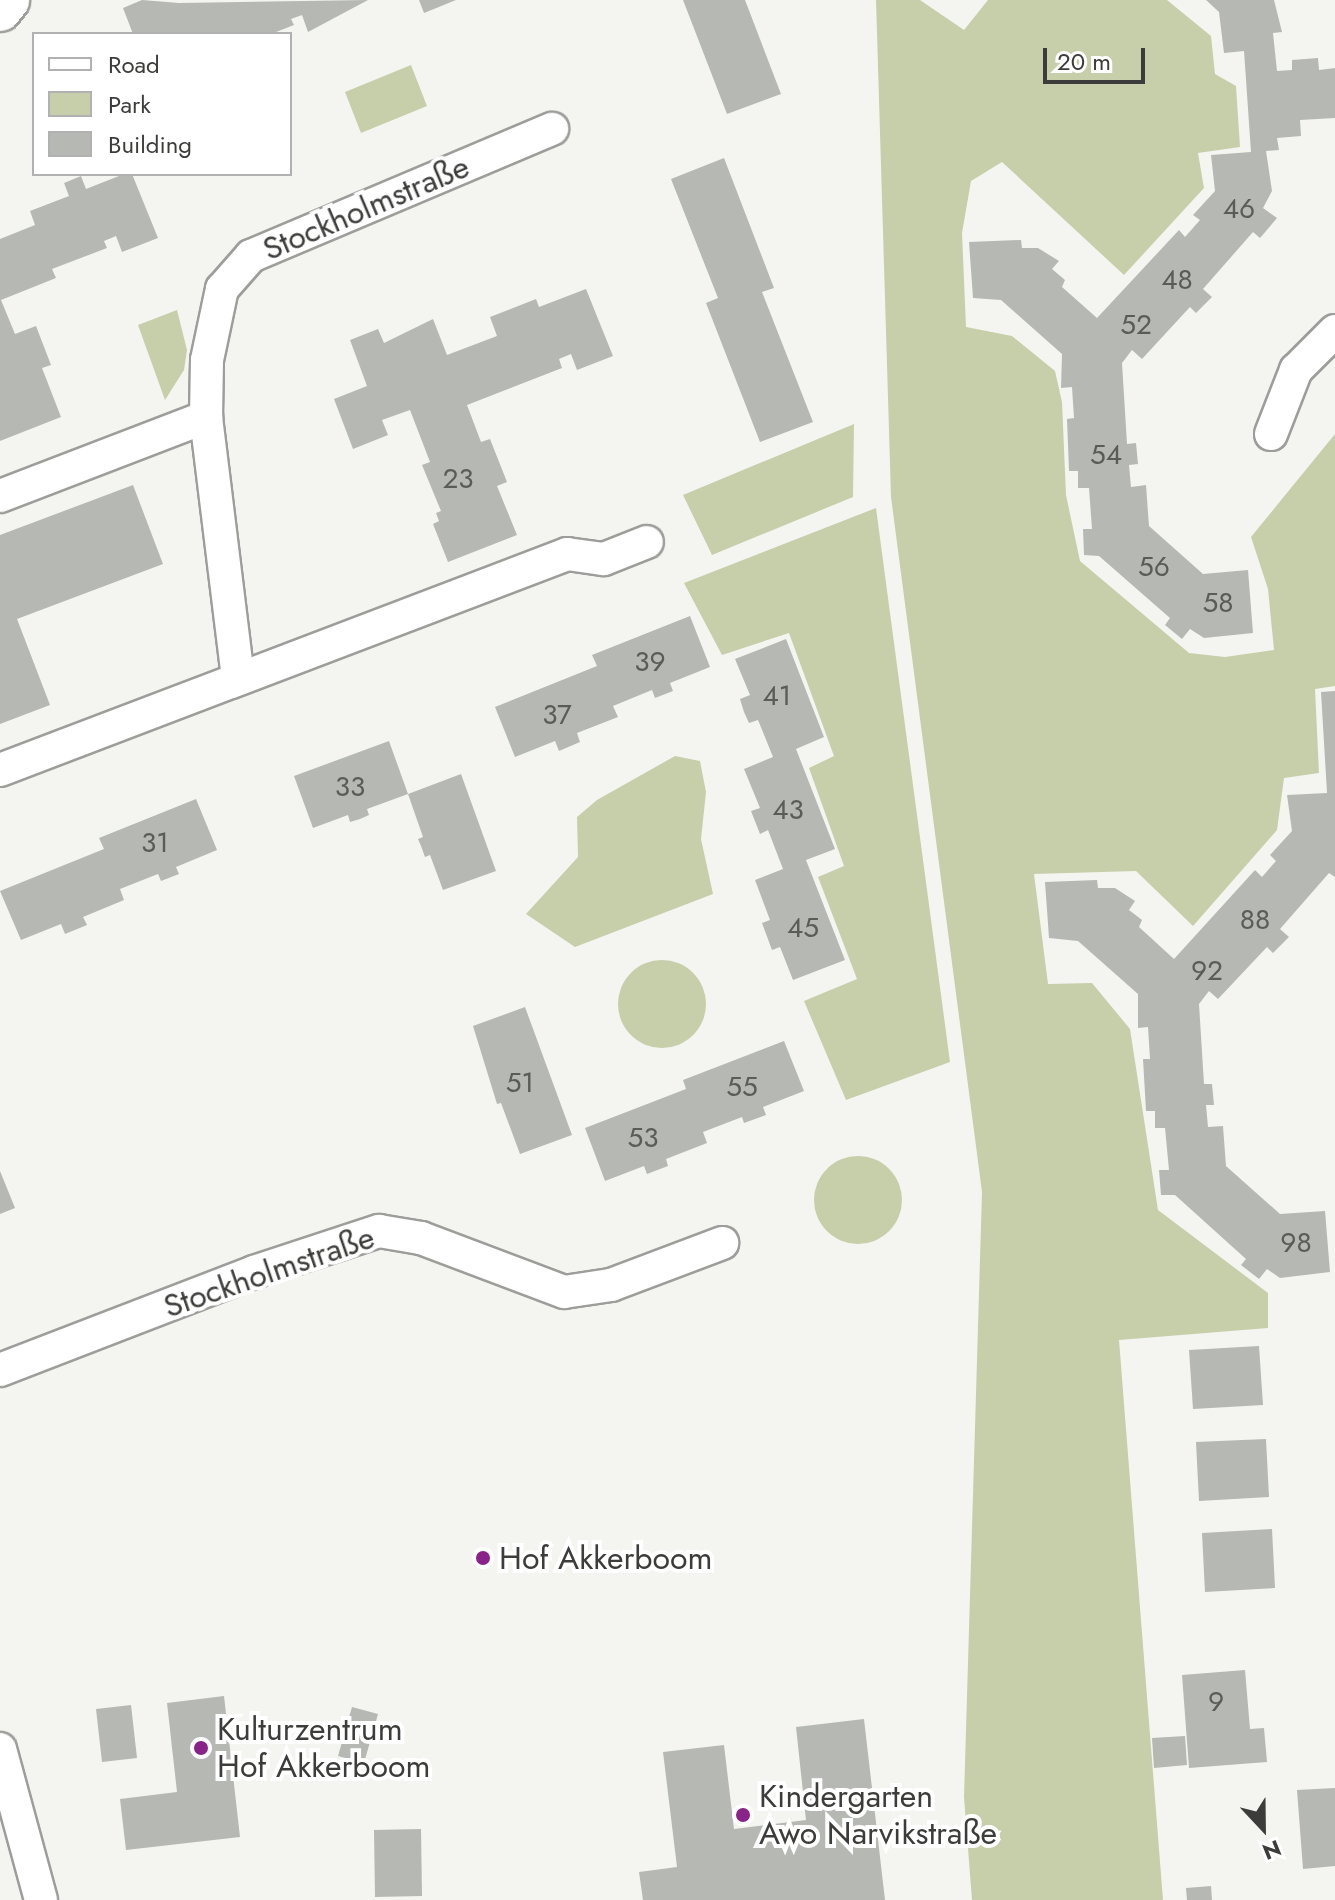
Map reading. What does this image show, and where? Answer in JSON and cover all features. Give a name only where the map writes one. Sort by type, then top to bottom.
[{"type":"main road","points":[[0,10],[8,0]]},
{"type":"street","name":"Stockholmstraße","points":[[238,678],[206,417],[207,360],[222,289],[251,256],[552,129]]},
{"type":"street","points":[[1271,434],[1296,370],[1335,331]]},
{"type":"street","points":[[0,496],[206,417]]},
{"type":"street","points":[[0,770],[567,554],[604,559],[647,542]]},
{"type":"street","name":"Stockholmstraße","points":[[0,1370],[254,1272],[379,1231],[421,1238],[564,1292],[611,1285],[722,1243]]},
{"type":"street","points":[[1,1757],[41,1900]]},
{"type":"green space","points":[[876,0],[920,0],[964,30],[988,0],[1167,0],[1211,36],[1215,74],[1236,86],[1240,147],[1198,153],[1204,188],[1124,275],[1002,162],[971,181],[962,233],[966,327],[1012,336],[1055,371],[1062,402],[1066,495],[1080,561],[1189,653],[1225,657],[1274,650],[1268,589],[1251,537],[1335,434],[1335,686],[1315,689],[1319,773],[1284,778],[1277,830],[1193,926],[1136,871],[1034,874],[1048,984],[1092,983],[1130,1029],[1158,1210],[1268,1293],[1268,1328],[1119,1340],[1163,1900],[972,1900],[964,1797],[982,1192],[891,497]]},
{"type":"green space","points":[[411,65],[427,106],[361,133],[345,92]]},
{"type":"green space","points":[[177,310],[187,350],[184,370],[165,400],[138,325]]},
{"type":"green space","points":[[854,424],[853,497],[712,555],[683,495]]},
{"type":"green space","points":[[876,508],[950,1062],[846,1100],[804,1001],[857,979],[818,877],[844,866],[809,768],[834,756],[789,633],[722,655],[684,583]]},
{"type":"green space","points":[[675,756],[700,761],[706,792],[701,839],[713,894],[575,947],[526,914],[578,857],[577,817],[597,800]]},
{"type":"green space","points":[[662,960],[679,964],[693,973],[702,987],[706,1004],[702,1021],[693,1035],[679,1044],[662,1048],[645,1044],[631,1035],[622,1021],[618,1004],[622,987],[631,973],[645,964]]},
{"type":"green space","points":[[858,1156],[875,1160],[889,1169],[898,1183],[902,1200],[898,1217],[889,1231],[875,1240],[858,1244],[841,1240],[827,1231],[818,1217],[814,1200],[818,1183],[827,1169],[841,1160]]},
{"type":"building","points":[[142,0],[179,3],[368,0],[308,32],[302,15],[291,19],[294,25],[276,32],[132,32],[123,8]]},
{"type":"building","points":[[419,0],[456,0],[424,13]]},
{"type":"building","points":[[683,0],[745,0],[781,94],[727,114]]},
{"type":"building","points":[[1206,0],[1274,0],[1282,32],[1273,33],[1277,71],[1292,70],[1292,60],[1318,58],[1319,70],[1335,68],[1335,118],[1300,120],[1301,136],[1277,138],[1279,150],[1266,151],[1272,191],[1263,208],[1277,218],[1260,238],[1253,232],[1203,289],[1212,297],[1196,313],[1190,307],[1142,359],[1132,350],[1122,363],[1127,444],[1136,443],[1138,464],[1129,465],[1131,487],[1146,485],[1149,526],[1203,574],[1248,570],[1253,633],[1204,638],[1190,629],[1182,639],[1165,625],[1170,618],[1099,556],[1084,555],[1083,529],[1092,529],[1089,488],[1078,488],[1078,471],[1069,471],[1067,419],[1074,418],[1072,387],[1061,388],[1062,354],[1001,300],[973,298],[969,242],[1021,240],[1022,248],[1038,248],[1059,261],[1052,269],[1065,280],[1062,287],[1097,318],[1179,230],[1185,237],[1200,220],[1193,215],[1215,191],[1211,155],[1251,152],[1244,51],[1224,53],[1219,12]]},
{"type":"building","points":[[724,158],[774,288],[762,292],[813,422],[760,442],[706,303],[718,298],[671,179]]},
{"type":"building","points":[[81,176],[86,189],[119,176],[133,176],[158,238],[122,252],[116,236],[104,241],[107,248],[52,269],[56,278],[1,300],[15,334],[36,326],[51,365],[42,368],[61,417],[0,441],[0,239],[35,225],[30,211],[69,196],[64,183]]},
{"type":"building","points":[[586,289],[613,356],[577,370],[571,354],[559,359],[562,368],[467,405],[481,442],[490,439],[507,482],[497,486],[517,535],[448,562],[433,524],[439,521],[436,513],[441,511],[422,465],[430,462],[410,410],[382,420],[388,435],[353,449],[334,399],[367,386],[350,340],[378,329],[384,343],[433,319],[447,355],[497,336],[490,317],[536,299],[539,307]]},
{"type":"building","points":[[133,485],[163,564],[17,619],[50,705],[0,724],[0,535]]},
{"type":"building","points":[[690,616],[710,667],[670,683],[673,691],[655,698],[652,690],[613,706],[618,717],[577,733],[580,742],[559,751],[555,741],[515,757],[495,707],[597,666],[592,655]]},
{"type":"building","points":[[786,639],[824,737],[796,749],[835,849],[806,860],[845,960],[793,980],[780,947],[772,950],[762,923],[770,920],[755,880],[783,869],[768,830],[760,834],[751,811],[760,808],[744,769],[773,757],[758,720],[749,723],[744,712],[740,699],[750,695],[735,659]]},
{"type":"building","points":[[1335,691],[1335,877],[1329,873],[1280,929],[1289,937],[1273,953],[1267,947],[1218,999],[1209,991],[1199,1004],[1204,1084],[1212,1084],[1214,1105],[1206,1105],[1208,1127],[1223,1126],[1226,1166],[1280,1214],[1325,1211],[1330,1272],[1280,1278],[1267,1269],[1259,1279],[1241,1265],[1246,1259],[1175,1195],[1161,1195],[1159,1170],[1169,1170],[1165,1128],[1155,1128],[1155,1111],[1146,1111],[1143,1059],[1150,1059],[1148,1027],[1138,1028],[1138,994],[1078,941],[1049,938],[1045,882],[1097,880],[1098,888],[1115,888],[1135,901],[1129,910],[1142,920],[1139,927],[1174,959],[1255,870],[1262,877],[1276,861],[1270,855],[1292,831],[1287,795],[1327,793],[1321,692]]},
{"type":"building","points":[[389,741],[408,794],[367,809],[369,815],[360,819],[350,822],[348,815],[313,828],[294,776]]},
{"type":"building","points":[[461,774],[496,871],[443,890],[430,855],[425,857],[418,839],[423,837],[408,794]]},
{"type":"building","points":[[196,799],[217,850],[176,867],[179,874],[161,881],[158,874],[120,889],[124,900],[83,917],[87,925],[65,934],[61,924],[21,940],[0,891],[104,849],[99,838]]},
{"type":"building","points":[[525,1007],[572,1135],[520,1154],[501,1103],[497,1104],[473,1026]]},
{"type":"building","points":[[784,1041],[804,1091],[763,1107],[766,1115],[744,1123],[742,1117],[703,1132],[707,1143],[666,1159],[668,1166],[647,1174],[644,1166],[605,1181],[585,1128],[686,1089],[683,1080]]},
{"type":"building","points":[[0,1171],[15,1208],[0,1214]]},
{"type":"building","points":[[1259,1346],[1263,1405],[1193,1409],[1189,1350]]},
{"type":"building","points":[[1266,1439],[1269,1497],[1199,1501],[1196,1442]]},
{"type":"building","points":[[1272,1529],[1275,1588],[1205,1592],[1202,1533]]},
{"type":"building","points":[[1245,1670],[1250,1729],[1264,1728],[1267,1762],[1189,1768],[1182,1675]]},
{"type":"building","name":"Kulturzentrum Hof Akkerboom","points":[[224,1696],[240,1837],[126,1850],[120,1799],[177,1792],[167,1703]]},
{"type":"building","points":[[131,1705],[137,1758],[102,1762],[96,1709]]},
{"type":"building","points":[[352,1707],[378,1714],[364,1763],[338,1756]]},
{"type":"building","points":[[864,1719],[885,1900],[643,1900],[639,1872],[677,1867],[663,1752],[724,1745],[734,1829],[806,1820],[796,1727]]},
{"type":"building","points":[[1185,1736],[1187,1765],[1154,1768],[1152,1738]]},
{"type":"building","points":[[1335,1788],[1335,1866],[1303,1869],[1297,1790]]},
{"type":"building","points":[[421,1829],[422,1896],[375,1897],[374,1830]]},
{"type":"building","points":[[1211,1886],[1212,1900],[1187,1900],[1186,1888]]},
{"type":"place","name":"Hof Akkerboom","points":[[483,1558]]},
{"type":"place","name":"Kulturzentrum Hof Akkerboom","points":[[201,1748]]},
{"type":"place","name":"Kindergarten Awo Narvikstraße","points":[[743,1815]]}]
